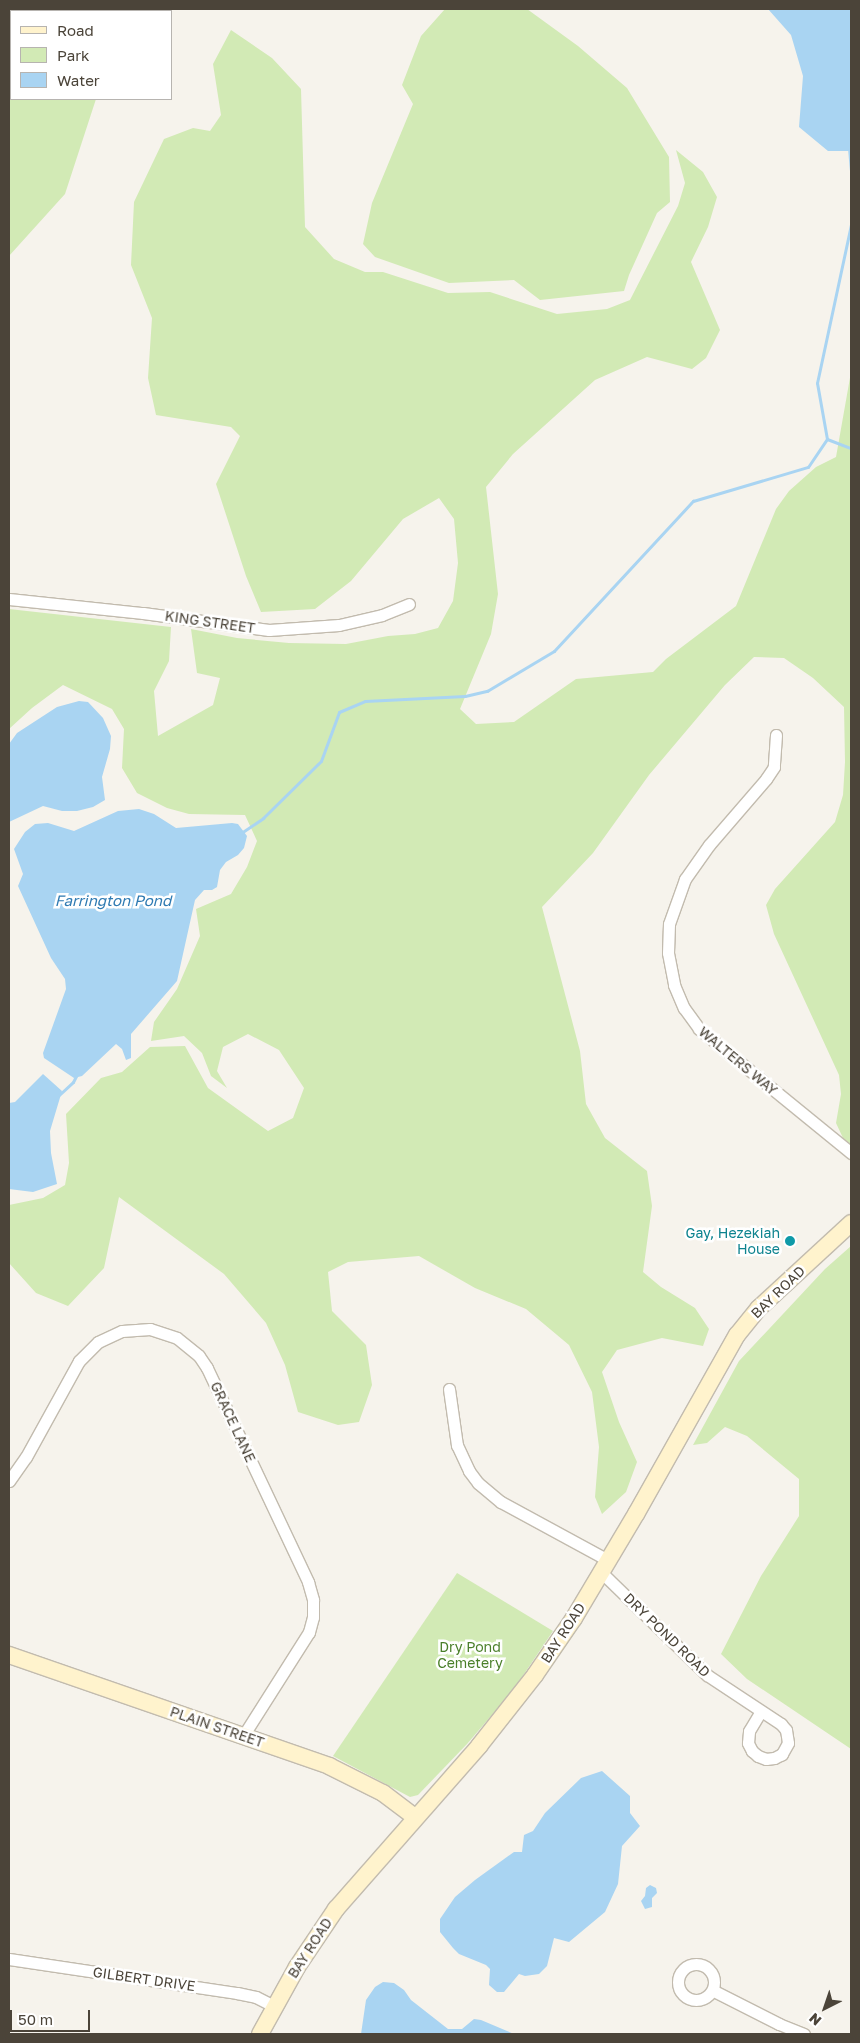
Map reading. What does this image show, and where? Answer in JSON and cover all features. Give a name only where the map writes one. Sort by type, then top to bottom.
[{"type":"main road","name":"BAY ROAD","points":[[260,2034],[297,1967],[336,1909],[518,1698],[574,1618],[737,1335],[758,1308],[851,1224]]},
{"type":"main road","name":"PLAIN STREET","points":[[9,1656],[343,1771],[383,1793],[415,1818]]},
{"type":"street","name":"KING STREET","points":[[9,598],[269,630],[339,625],[382,615],[409,604]]},
{"type":"street","name":"WALTERS WAY","points":[[776,735],[774,767],[766,779],[709,845],[685,879],[669,924],[668,953],[674,985],[684,1008],[698,1030],[851,1153]]},
{"type":"street","name":"GRACE LANE","points":[[9,1481],[26,1457],[79,1362],[98,1342],[122,1331],[150,1330],[177,1338],[199,1356],[207,1368],[308,1582],[313,1600],[313,1616],[309,1632],[243,1736]]},
{"type":"street","name":"DRY POND ROAD","points":[[449,1389],[457,1445],[478,1483],[501,1502],[605,1566],[693,1663],[715,1681],[761,1711]]},
{"type":"street","name":"GILBERT DRIVE","points":[[9,1959],[237,1993],[256,1997],[276,2007]]},
{"type":"street","points":[[714,1991],[779,2024],[804,2034]]},
{"type":"green space","points":[[9,9],[118,9],[10,10],[10,100],[96,100],[65,194],[9,256]]},
{"type":"green space","points":[[445,9],[527,9],[578,46],[627,88],[669,157],[670,202],[657,213],[629,275],[624,291],[540,300],[514,280],[449,283],[375,257],[363,244],[372,203],[413,104],[402,85],[421,36]]},
{"type":"green space","points":[[231,30],[272,58],[301,89],[305,227],[334,259],[365,272],[383,272],[448,293],[490,292],[557,314],[607,309],[630,300],[678,206],[685,183],[676,150],[703,172],[717,197],[708,227],[691,262],[720,330],[706,358],[692,369],[647,357],[595,380],[513,454],[486,487],[498,594],[491,634],[460,709],[476,724],[514,722],[576,679],[653,672],[666,659],[736,606],[776,509],[789,491],[816,467],[836,457],[851,372],[851,1145],[843,1138],[836,1123],[841,1094],[839,1075],[774,934],[766,905],[775,889],[835,822],[843,795],[845,762],[844,707],[813,678],[784,658],[754,657],[725,685],[649,775],[593,853],[542,907],[580,1051],[586,1104],[605,1138],[647,1171],[652,1206],[643,1272],[661,1287],[695,1308],[709,1329],[703,1346],[662,1338],[617,1350],[602,1372],[619,1422],[637,1462],[626,1492],[602,1514],[595,1497],[599,1447],[592,1392],[569,1345],[526,1309],[475,1288],[419,1256],[348,1262],[328,1272],[332,1311],[366,1345],[372,1385],[359,1422],[338,1425],[298,1412],[285,1365],[266,1323],[224,1274],[119,1197],[104,1268],[68,1306],[36,1293],[9,1263],[9,1205],[43,1198],[65,1185],[69,1163],[66,1114],[101,1078],[122,1072],[150,1047],[185,1046],[208,1088],[268,1131],[293,1118],[304,1088],[279,1050],[248,1034],[223,1047],[217,1071],[227,1088],[211,1076],[202,1053],[184,1036],[151,1041],[154,1022],[177,989],[200,936],[196,909],[231,894],[247,867],[257,841],[245,815],[189,814],[167,808],[137,793],[122,768],[124,729],[112,709],[63,685],[32,708],[9,729],[9,609],[171,627],[169,661],[154,691],[158,736],[213,705],[220,678],[197,673],[191,629],[237,638],[289,643],[346,644],[388,636],[415,634],[438,628],[453,601],[458,563],[454,519],[439,498],[403,519],[351,581],[315,609],[261,612],[246,576],[216,484],[240,436],[231,427],[156,415],[148,378],[152,318],[131,265],[134,202],[164,139],[193,128],[210,131],[221,115],[213,64]]},
{"type":"green space","points":[[851,1246],[851,1749],[747,1679],[721,1654],[761,1576],[799,1516],[799,1479],[747,1436],[725,1427],[707,1443],[693,1445],[739,1361],[825,1269]]},
{"type":"green space","name":"Dry Pond Cemetery","points":[[457,1573],[553,1631],[514,1689],[467,1744],[418,1795],[410,1797],[333,1756]]},
{"type":"water","points":[[768,9],[851,9],[851,151],[828,151],[799,127],[803,76],[791,35]]},
{"type":"water","points":[[79,701],[88,702],[103,718],[111,736],[110,749],[102,777],[105,800],[93,807],[77,811],[62,811],[43,806],[9,822],[9,744],[17,733],[57,707]]},
{"type":"water","name":"Farrington Pond","points":[[139,809],[154,814],[176,828],[238,824],[247,836],[244,848],[238,855],[226,862],[220,870],[217,887],[212,890],[204,890],[195,900],[177,981],[131,1034],[131,1058],[126,1060],[122,1049],[116,1044],[82,1076],[74,1078],[44,1058],[43,1053],[66,989],[65,979],[51,958],[18,886],[23,874],[14,849],[25,832],[35,824],[48,823],[74,831],[118,811]]},
{"type":"water","points":[[43,1074],[62,1091],[50,1131],[51,1153],[57,1184],[33,1192],[9,1189],[9,1103],[15,1102]]},
{"type":"water","points":[[602,1771],[630,1796],[630,1813],[640,1826],[622,1846],[618,1884],[605,1912],[569,1942],[554,1938],[547,1966],[539,1974],[525,1976],[519,1974],[504,1992],[497,1992],[489,1985],[490,1969],[486,1965],[459,1954],[453,1948],[440,1932],[440,1919],[455,1897],[475,1880],[514,1852],[522,1852],[524,1835],[533,1831],[545,1813],[581,1778]]},
{"type":"water","points":[[650,1885],[656,1888],[657,1893],[652,1898],[652,1907],[645,1909],[641,1901],[645,1896],[646,1888]]},
{"type":"water","points":[[383,1982],[394,1983],[404,1990],[411,2000],[448,2029],[462,2029],[474,2019],[481,2020],[514,2034],[361,2034],[366,2000],[375,1987]]},
{"type":"waterway","points":[[849,148],[851,170]]},
{"type":"waterway","points":[[827,439],[817,383],[851,224]]},
{"type":"waterway","points":[[827,439],[851,448]]},
{"type":"waterway","points":[[241,833],[263,818],[321,761],[339,712],[365,701],[465,696],[487,691],[554,651],[693,501],[808,467],[827,439]]},
{"type":"waterway","points":[[59,1095],[73,1082],[76,1076]]},
{"type":"place","name":"Gay, Hezekiah House","points":[[790,1241]]}]
